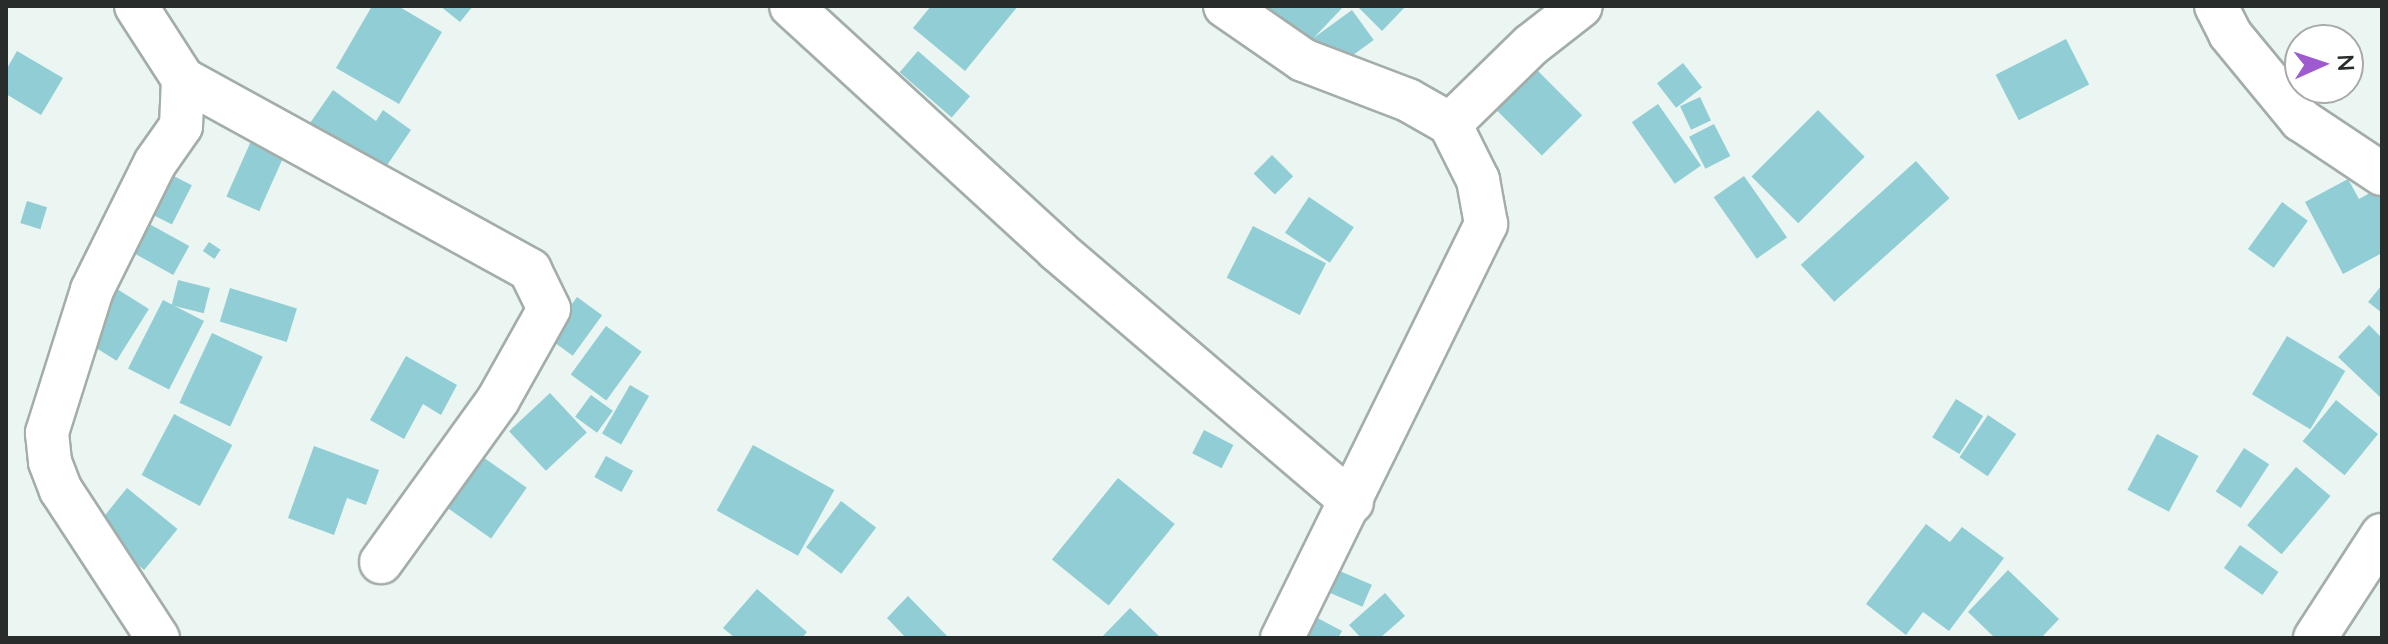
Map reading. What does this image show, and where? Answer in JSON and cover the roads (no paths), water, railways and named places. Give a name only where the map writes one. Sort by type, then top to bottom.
[{"type":"street","points":[[136,6],[183,79],[530,270],[549,309],[498,400],[381,562]]},
{"type":"street","points":[[791,6],[1057,250],[1352,502]]},
{"type":"street","points":[[1225,6],[1303,60],[1408,100],[1450,124],[1478,180],[1486,224],[1352,502],[1282,638]]},
{"type":"street","points":[[1450,124],[1531,45],[1581,6]]},
{"type":"street","points":[[2216,6],[2230,34],[2301,120],[2382,174]]},
{"type":"street","points":[[158,638],[61,490],[50,462],[47,433],[92,290],[155,163],[181,126],[183,79]]},
{"type":"street","points":[[2315,638],[2382,535]]}]
